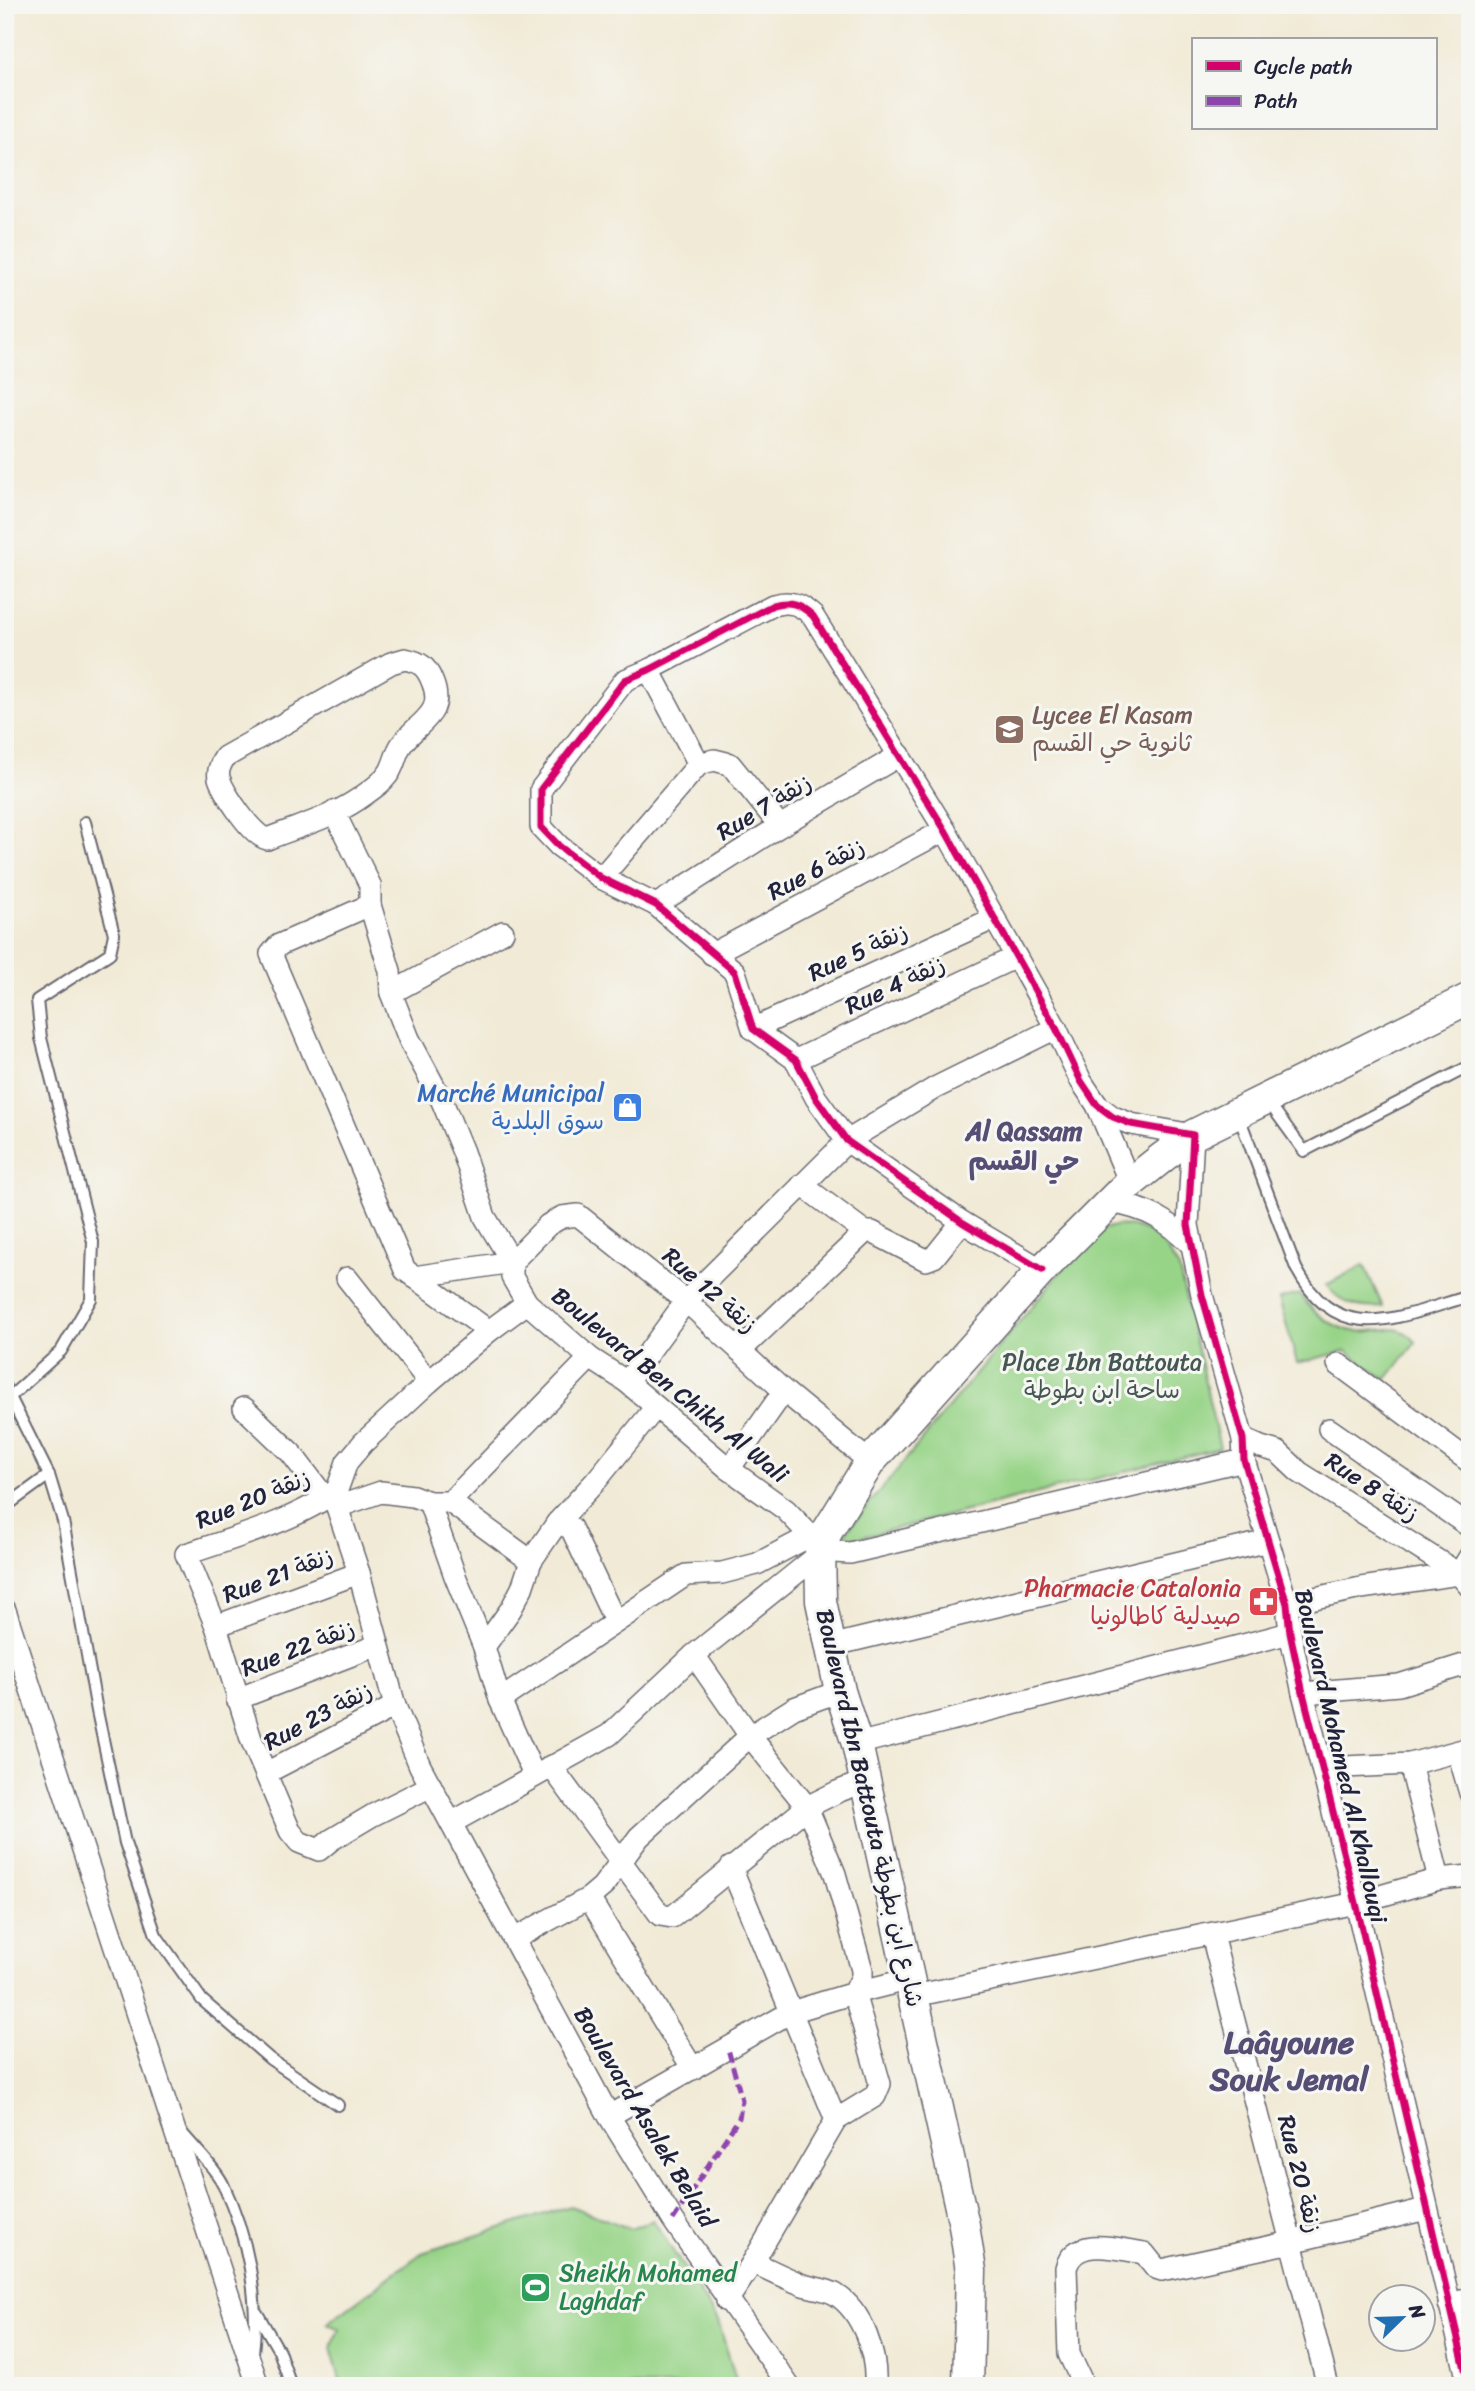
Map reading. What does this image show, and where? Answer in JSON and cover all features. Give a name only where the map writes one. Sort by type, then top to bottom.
[{"type":"street","points":[[1042,1270],[962,1222],[847,1141],[816,1098],[796,1060],[753,1029],[735,972],[656,905],[601,878],[559,846],[541,827],[541,789],[625,680],[773,605],[795,603],[813,616],[945,830],[1056,1028],[1081,1081],[1097,1105],[1120,1193],[1134,1206],[1173,1226],[1192,1245]]},
{"type":"street","points":[[405,659],[418,662],[426,668],[436,691],[436,704],[430,716],[400,747],[388,775],[355,801],[334,813],[267,839],[261,837],[244,819],[218,776],[219,765],[225,757],[391,663],[405,659]]},
{"type":"street","points":[[649,670],[699,764]]},
{"type":"street","name":"Rue 7 زنقة","points":[[656,905],[780,826],[901,755]]},
{"type":"street","points":[[601,878],[699,764],[714,760],[730,764],[780,826]]},
{"type":"street","name":"Boulevard Ben Chikh Al Wali","points":[[334,813],[370,885],[370,905],[390,971],[391,993],[409,1039],[442,1101],[485,1217],[512,1262],[512,1277],[527,1303],[590,1358],[627,1382],[729,1469],[786,1510],[817,1545]]},
{"type":"street","name":"Rue 6 زنقة","points":[[712,954],[945,830]]},
{"type":"street","points":[[370,905],[279,945],[271,954],[405,1270],[489,1331]]},
{"type":"street","name":"Rue 5 زنقة","points":[[753,1029],[985,922]]},
{"type":"street","points":[[391,993],[503,932]]},
{"type":"street","name":"Rue 4 زنقة","points":[[796,1060],[1016,957]]},
{"type":"street","name":"Boulevard Ibn Battouta شارع ابن بطوطة","points":[[968,2386],[971,2321],[969,2259],[964,2225],[857,1744],[830,1647],[821,1601],[817,1545],[870,1462],[1042,1270],[1120,1193],[1193,1135],[1470,998]]},
{"type":"street","points":[[627,1382],[686,1301],[847,1141],[935,1088],[1056,1028]]},
{"type":"street","points":[[1097,1105],[1113,1117],[1131,1124],[1193,1135]]},
{"type":"street","name":"Boulevard Mohamed Al Khallouqi","points":[[1193,1135],[1188,1225],[1202,1294],[1242,1438],[1244,1461],[1287,1604],[1290,1633],[1303,1693],[1356,1903],[1426,2209],[1460,2301],[1469,2386]]},
{"type":"street","points":[[803,1185],[865,1232],[872,1232],[926,1260],[934,1257],[962,1222]]},
{"type":"street","name":"Rue 12 زنقة","points":[[512,1262],[548,1225],[562,1217],[578,1215],[686,1301],[785,1391],[870,1462]]},
{"type":"street","points":[[740,1351],[865,1232]]},
{"type":"street","points":[[414,1277],[512,1262]]},
{"type":"street","points":[[347,1278],[429,1382]]},
{"type":"street","points":[[333,1499],[346,1462],[385,1421],[489,1331],[527,1303]]},
{"type":"street","points":[[439,1503],[590,1358]]},
{"type":"street","points":[[1338,1364],[1470,1462]]},
{"type":"street","points":[[729,1469],[785,1391]]},
{"type":"street","points":[[484,1647],[522,1588],[531,1561],[557,1523],[595,1482],[656,1407]]},
{"type":"street","points":[[244,1408],[291,1453],[333,1499],[359,1573],[395,1706]]},
{"type":"street","points":[[1329,1429],[1470,1527]]},
{"type":"street","name":"Rue 8 زنقة","points":[[1242,1438],[1278,1452],[1299,1472],[1466,1572]]},
{"type":"street","points":[[500,1700],[687,1575],[722,1573],[817,1545],[834,1552],[850,1553],[1244,1461]]},
{"type":"street","name":"Rue 20 زنقة","points":[[216,1626],[186,1554],[256,1531],[333,1499],[381,1492],[439,1503]]},
{"type":"street","points":[[439,1503],[531,1561]]},
{"type":"street","points":[[439,1503],[500,1700],[542,1770],[621,1862],[660,1915],[673,1917],[807,1807],[837,1791],[865,1781]]},
{"type":"street","points":[[557,1523],[571,1528],[615,1621]]},
{"type":"street","points":[[830,1647],[1268,1541]]},
{"type":"street","points":[[451,1823],[609,1735],[817,1545]]},
{"type":"street","points":[[1287,1604],[1361,1588],[1466,1572]]},
{"type":"street","name":"Rue 21 زنقة","points":[[216,1626],[359,1573]]},
{"type":"street","points":[[5,1610],[255,2376]]},
{"type":"street","points":[[216,1626],[237,1699],[290,1831],[299,1842],[319,1850],[373,1815],[431,1786]]},
{"type":"street","points":[[857,1744],[1290,1633]]},
{"type":"street","name":"Rue 22 زنقة","points":[[237,1699],[378,1645]]},
{"type":"street","points":[[694,1655],[750,1736],[807,1807],[835,1874],[862,1970],[862,1977],[854,1993],[880,2084],[875,2096],[836,2120],[753,2262],[727,2301]]},
{"type":"street","points":[[1303,1693],[1399,1685],[1470,1663]]},
{"type":"street","points":[[514,1939],[589,1898],[607,1881],[639,1837],[750,1736],[794,1708],[840,1690]]},
{"type":"street","name":"Boulevard Asalek Belaid","points":[[395,1706],[420,1766],[609,2116],[673,2220],[727,2301],[789,2386]]},
{"type":"street","name":"Rue 23 زنقة","points":[[266,1773],[395,1706]]},
{"type":"street","points":[[1322,1769],[1410,1764],[1464,1750],[1470,1793]]},
{"type":"street","points":[[1410,1764],[1439,1879]]},
{"type":"street","points":[[731,1867],[836,2120]]},
{"type":"street","points":[[609,2116],[791,2012],[854,1993],[912,1988],[1212,1935],[1356,1903],[1439,1879],[1470,1876]]},
{"type":"street","points":[[589,1898],[693,2069]]},
{"type":"street","name":"Rue 20 زنقة","points":[[1212,1935],[1328,2386]]},
{"type":"street","points":[[1068,2386],[1066,2268],[1069,2257],[1077,2250],[1086,2247],[1144,2253],[1162,2270],[1426,2209]]},
{"type":"street","points":[[753,2262],[792,2281],[833,2293],[848,2305],[860,2321],[873,2356],[875,2386]]},
{"type":"street","points":[[1069,2354],[1084,2386]]},
{"type":"lane","points":[[85,822],[114,934],[110,953],[37,1000],[41,1038],[93,1242],[91,1299],[61,1351],[8,1392],[49,1475],[62,1521],[97,1712],[125,1843],[156,1935],[202,2000],[270,2059],[338,2105]]},
{"type":"lane","points":[[1266,1099],[1304,1151],[1470,1066]]},
{"type":"lane","points":[[1237,1113],[1296,1268],[1311,1294],[1331,1312],[1368,1321],[1393,1318],[1470,1296]]},
{"type":"lane","points":[[5,1507],[49,1475]]},
{"type":"lane","points":[[171,2120],[222,2181],[240,2228],[254,2292],[255,2376]]},
{"type":"lane","points":[[255,2311],[279,2351],[292,2386]]},
{"type":"green space","name":"Place Ibn Battouta ساحة ابن بطوطة","points":[[1119,1225],[1140,1229],[1155,1237],[1179,1269],[1220,1448],[837,1543],[1075,1254],[1099,1230]]},
{"type":"green space","points":[[1364,1265],[1383,1307],[1352,1304],[1338,1297],[1326,1285]]},
{"type":"green space","points":[[1299,1294],[1320,1316],[1340,1327],[1358,1332],[1392,1329],[1408,1335],[1416,1342],[1386,1380],[1346,1351],[1297,1363],[1279,1299]]},
{"type":"green space","name":"Sheikh Mohamed Laghdaf","points":[[570,2206],[631,2229],[653,2220],[718,2321],[738,2386],[342,2386],[331,2348],[339,2329],[327,2323],[422,2253]]},
{"type":"marked path","points":[[673,2220],[739,2118],[742,2100],[728,2049]]},
{"type":"cycle path","points":[[1042,1270],[962,1222],[847,1141],[816,1098],[796,1060],[753,1029],[735,972],[656,905],[601,878],[559,846],[541,827],[541,789],[625,680],[773,605],[790,603],[813,616],[945,830],[1056,1028],[1081,1081],[1097,1105],[1113,1117],[1131,1124],[1193,1135],[1188,1225],[1202,1295],[1243,1439],[1244,1460],[1287,1604],[1290,1633],[1303,1693],[1356,1903],[1469,2386]]},
{"type":"place","name":"Lycee El Kasam ثانوية حي القسم","points":[[1009,729]]},
{"type":"place","name":"Marché Municipal سوق البلدية","points":[[627,1107]]},
{"type":"place","name":"Pharmacie Catalonia صيدلية كاطالونيا","points":[[1264,1602]]},
{"type":"place","name":"Sheikh Mohamed Laghdaf","points":[[536,2287]]},
{"type":"district","name":"Al Qassam حي القسم","points":[[1024,1146]]},
{"type":"district","name":"Laâyoune Souk Jemal","points":[[1289,2060]]}]
